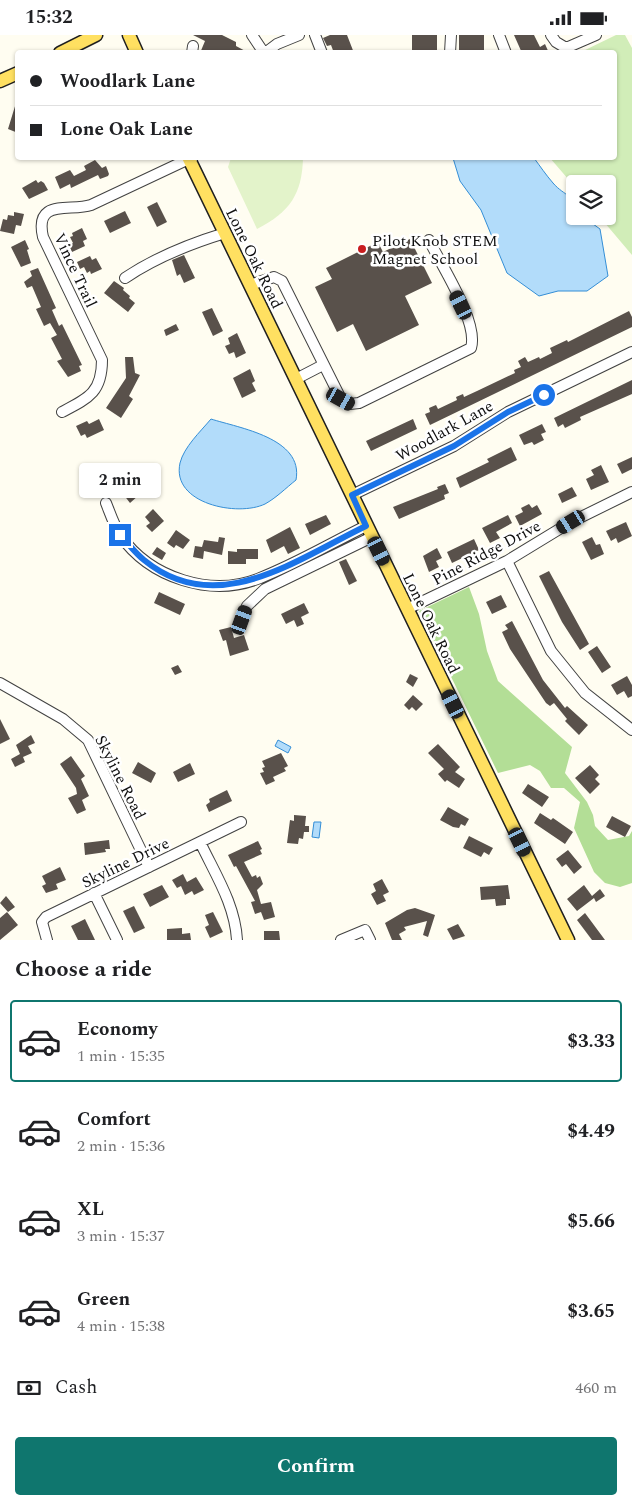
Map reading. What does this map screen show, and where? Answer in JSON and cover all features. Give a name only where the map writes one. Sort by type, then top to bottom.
[{"type":"main road","points":[[66,50],[96,35]]},
{"type":"main road","points":[[129,35],[136,50]]},
{"type":"main road","points":[[0,81],[15,74]]},
{"type":"main road","name":"Lone Oak Road","points":[[191,160],[568,940]]},
{"type":"street","points":[[252,35],[262,50]]},
{"type":"street","points":[[268,50],[298,35]]},
{"type":"street","points":[[315,35],[321,50]]},
{"type":"street","points":[[450,50],[451,35]]},
{"type":"street","points":[[499,35],[505,50]]},
{"type":"street","points":[[551,35],[556,42],[566,48],[578,45],[596,35]]},
{"type":"street","name":"Vince Trail","points":[[62,412],[93,393],[102,373],[102,360],[43,237],[40,225],[43,217],[49,211],[58,208],[83,208],[91,205],[186,160]]},
{"type":"street","points":[[125,277],[147,263],[187,245],[225,233]]},
{"type":"street","points":[[250,285],[274,277],[282,281],[341,399],[350,405],[359,403],[471,348],[473,340],[466,316],[428,240]]},
{"type":"street","name":"Woodlark Lane","points":[[352,495],[454,446],[508,412],[632,352]]},
{"type":"street","points":[[296,379],[323,365]]},
{"type":"street","name":"Pine Ridge Drive","points":[[407,609],[506,561],[571,522],[632,492]]},
{"type":"street","points":[[106,503],[120,535],[144,560],[173,578],[207,586],[233,585],[259,579],[369,531]]},
{"type":"street","points":[[242,620],[247,606],[265,589],[369,531]]},
{"type":"street","points":[[506,561],[552,651],[584,693],[632,730]]},
{"type":"street","name":"Skyline Road","points":[[0,683],[63,719],[88,740],[149,867]]},
{"type":"street","name":"Skyline Drive","points":[[47,940],[42,922],[46,917],[240,822]]},
{"type":"street","points":[[200,842],[231,906],[236,923],[237,940]]},
{"type":"street","points":[[94,893],[117,940]]},
{"type":"street","points":[[341,940],[365,929],[370,940]]},
{"type":"green space","points":[[616,35],[625,35],[632,48],[632,255],[607,225],[616,225],[616,175],[566,175],[566,177],[552,160],[617,160],[617,50],[585,50]]},
{"type":"green space","points":[[230,160],[303,160],[300,182],[292,201],[278,216],[257,229],[228,167]]},
{"type":"green space","points":[[469,587],[479,614],[487,651],[498,681],[572,747],[565,773],[587,802],[593,815],[595,826],[608,840],[629,836],[632,831],[632,883],[620,887],[605,883],[594,872],[574,828],[580,802],[564,788],[551,788],[540,771],[530,765],[498,773],[419,611]]},
{"type":"water","points":[[454,160],[536,160],[553,183],[566,194],[566,225],[594,225],[600,229],[608,276],[587,291],[558,291],[539,296],[507,273],[481,210],[460,181]]},
{"type":"water","points":[[211,419],[252,431],[280,445],[290,454],[296,466],[296,480],[269,502],[253,508],[224,508],[209,504],[196,497],[186,489],[180,477],[180,463],[189,445]]},
{"type":"water","points":[[278,740],[291,747],[288,753],[275,746]]},
{"type":"water","points":[[314,822],[321,822],[319,838],[312,837]]},
{"type":"building","points":[[193,35],[222,35],[236,42],[236,46],[243,50],[201,50],[205,41]]},
{"type":"building","points":[[330,35],[347,35],[353,50],[333,50],[331,45],[327,46],[323,38]]},
{"type":"building","points":[[412,35],[437,35],[437,50],[412,50]]},
{"type":"building","points":[[459,35],[484,35],[484,50],[459,50]]},
{"type":"building","points":[[514,35],[534,35],[540,47],[545,44],[548,50],[521,50]]},
{"type":"building","points":[[15,106],[15,132],[8,129]]},
{"type":"building","points":[[95,160],[102,168],[106,166],[108,176],[100,179],[98,175],[71,188],[70,184],[60,189],[55,177],[70,170],[74,176],[86,170],[84,166]]},
{"type":"building","points":[[36,180],[38,183],[41,181],[44,183],[48,190],[29,199],[22,188]]},
{"type":"building","points":[[157,202],[167,222],[157,227],[147,207]]},
{"type":"building","points":[[125,211],[131,223],[110,233],[104,221]]},
{"type":"building","points":[[14,212],[24,214],[21,226],[16,225],[14,234],[0,231],[3,219],[7,220],[8,215],[14,216]]},
{"type":"building","points":[[82,228],[87,239],[83,241],[85,246],[72,252],[69,245],[73,243],[70,237],[73,236],[72,233]]},
{"type":"building","points":[[410,239],[432,283],[405,296],[419,325],[366,351],[353,324],[337,332],[315,287],[332,279],[326,268],[378,242],[383,252]]},
{"type":"building","points":[[25,240],[29,249],[27,250],[31,263],[21,267],[11,247]]},
{"type":"building","points":[[184,255],[195,278],[184,283],[180,274],[177,276],[172,260]]},
{"type":"building","points":[[90,256],[92,260],[96,258],[102,269],[91,274],[90,271],[87,273],[84,267],[80,269],[77,262]]},
{"type":"building","points":[[38,268],[56,308],[52,310],[59,326],[62,324],[82,365],[79,366],[81,371],[68,377],[57,361],[62,359],[51,338],[57,335],[50,323],[44,326],[36,309],[41,307],[32,286],[27,288],[24,282],[32,276],[30,271]]},
{"type":"building","points":[[114,281],[124,288],[123,290],[135,303],[128,312],[104,293]]},
{"type":"building","points":[[212,308],[223,331],[213,336],[202,312]]},
{"type":"building","points":[[629,311],[632,317],[632,327],[430,425],[425,414],[430,412],[429,408],[436,405],[438,409],[457,400],[456,397],[463,394],[464,397],[515,373],[514,370],[521,367],[518,361],[525,357],[528,362],[539,357],[540,359],[552,353],[550,348],[567,340],[568,342]]},
{"type":"building","points":[[176,324],[179,330],[166,336],[164,330]]},
{"type":"building","points":[[237,333],[246,353],[236,358],[234,352],[229,354],[225,346],[230,344],[228,338]]},
{"type":"building","points":[[125,357],[133,357],[135,373],[140,375],[129,396],[133,399],[121,418],[106,408],[126,378]]},
{"type":"building","points":[[250,369],[255,381],[252,383],[256,391],[242,398],[233,378]]},
{"type":"building","points":[[632,380],[632,394],[580,417],[581,420],[565,428],[563,424],[558,427],[554,418]]},
{"type":"building","points":[[99,419],[104,430],[87,438],[85,434],[81,436],[76,426],[87,421],[89,424]]},
{"type":"building","points":[[413,419],[417,429],[371,451],[366,441]]},
{"type":"building","points":[[542,424],[546,432],[541,434],[544,440],[534,445],[532,442],[524,445],[519,435]]},
{"type":"building","points":[[511,447],[517,460],[460,488],[456,478],[489,462],[487,459]]},
{"type":"building","points":[[632,457],[632,469],[622,474],[617,464]]},
{"type":"building","points":[[601,465],[609,482],[591,490],[586,479],[594,475],[591,470]]},
{"type":"building","points":[[122,468],[128,475],[125,478],[139,495],[130,503],[120,490],[124,486],[114,475]]},
{"type":"building","points":[[445,484],[449,493],[444,495],[445,499],[399,519],[393,507],[438,489],[437,487]]},
{"type":"building","points":[[572,487],[577,496],[562,503],[558,494]]},
{"type":"building","points":[[529,504],[532,508],[537,505],[542,514],[520,526],[515,516],[523,512],[521,508]]},
{"type":"building","points":[[153,509],[164,521],[152,532],[146,526],[150,523],[145,517]]},
{"type":"building","points":[[326,515],[331,524],[310,535],[305,524]]},
{"type":"building","points":[[508,515],[512,523],[496,532],[500,538],[490,543],[482,528]]},
{"type":"building","points":[[626,522],[632,536],[618,543],[616,538],[611,541],[606,531]]},
{"type":"building","points":[[290,527],[300,548],[288,554],[284,546],[271,553],[266,540]]},
{"type":"building","points":[[176,530],[190,540],[183,549],[176,545],[174,548],[167,543]]},
{"type":"building","points":[[219,537],[225,538],[222,555],[204,551],[203,559],[193,557],[195,546],[202,547],[204,540],[218,542]]},
{"type":"building","points":[[592,537],[596,545],[600,544],[604,554],[591,560],[582,542]]},
{"type":"building","points":[[474,539],[479,550],[452,563],[447,552]]},
{"type":"building","points":[[157,547],[166,553],[162,560],[152,554]]},
{"type":"building","points":[[437,548],[442,558],[436,561],[439,567],[429,572],[423,556]]},
{"type":"building","points":[[237,549],[258,549],[258,559],[246,559],[246,564],[228,564],[228,551],[237,552]]},
{"type":"building","points":[[346,559],[357,581],[349,585],[339,562]]},
{"type":"building","points":[[549,571],[589,644],[580,650],[562,622],[539,576]]},
{"type":"building","points":[[159,592],[185,604],[180,615],[154,603]]},
{"type":"building","points":[[501,595],[507,607],[492,614],[486,602]]},
{"type":"building","points":[[304,603],[309,613],[301,617],[304,624],[297,627],[294,620],[286,624],[281,614]]},
{"type":"building","points":[[512,621],[543,680],[565,708],[567,706],[588,725],[579,735],[565,721],[567,719],[554,703],[550,706],[546,703],[510,649],[502,632],[508,629],[505,625]]},
{"type":"building","points":[[231,627],[234,638],[244,635],[249,650],[230,656],[226,640],[223,641],[219,630]]},
{"type":"building","points":[[597,646],[611,667],[602,673],[588,652]]},
{"type":"building","points":[[178,665],[182,672],[175,675],[171,668]]},
{"type":"building","points":[[410,674],[418,678],[413,687],[406,682]]},
{"type":"building","points":[[627,676],[632,685],[632,696],[628,698],[624,691],[617,695],[611,685]]},
{"type":"building","points":[[413,695],[423,704],[416,711],[412,707],[409,710],[404,705]]},
{"type":"building","points":[[0,719],[10,739],[0,744]]},
{"type":"building","points":[[31,735],[35,743],[28,746],[32,753],[23,757],[25,762],[15,767],[11,759],[20,754],[16,745]]},
{"type":"building","points":[[438,744],[460,767],[455,772],[465,779],[459,788],[447,780],[445,782],[438,774],[444,769],[428,753]]},
{"type":"building","points":[[281,753],[288,766],[284,768],[286,771],[273,777],[275,781],[266,785],[260,773],[264,772],[262,768],[265,767],[262,761]]},
{"type":"building","points":[[71,756],[85,776],[81,779],[89,796],[82,800],[86,810],[77,814],[68,798],[77,794],[76,788],[60,764]]},
{"type":"building","points":[[138,762],[156,773],[151,783],[132,773]]},
{"type":"building","points":[[190,763],[195,774],[178,782],[173,772]]},
{"type":"building","points":[[590,765],[599,775],[595,779],[600,784],[590,794],[575,778]]},
{"type":"building","points":[[528,784],[549,797],[542,807],[522,793]]},
{"type":"building","points":[[227,790],[232,801],[209,812],[206,805],[210,802],[209,799]]},
{"type":"building","points":[[448,807],[469,819],[465,826],[461,824],[459,828],[453,827],[440,820]]},
{"type":"building","points":[[540,813],[551,820],[553,818],[573,832],[565,844],[534,823]]},
{"type":"building","points":[[294,815],[306,816],[305,826],[309,826],[309,832],[304,832],[303,839],[299,838],[298,844],[287,843],[290,820],[294,821]]},
{"type":"building","points":[[612,816],[631,826],[625,837],[606,827]]},
{"type":"building","points":[[469,836],[493,848],[489,855],[484,852],[481,857],[463,848]]},
{"type":"building","points":[[109,840],[110,849],[105,849],[106,852],[85,855],[84,843]]},
{"type":"building","points":[[258,841],[262,854],[244,862],[252,877],[256,875],[257,878],[260,876],[263,884],[257,890],[261,904],[271,902],[275,917],[264,920],[261,912],[255,914],[251,902],[255,901],[228,855]]},
{"type":"building","points":[[568,850],[582,867],[574,874],[566,864],[562,867],[556,859]]},
{"type":"building","points":[[60,867],[66,880],[56,884],[58,889],[46,893],[42,886],[46,884],[42,876]]},
{"type":"building","points":[[183,874],[187,882],[196,877],[204,890],[194,895],[192,891],[185,895],[181,886],[177,888],[172,880]]},
{"type":"building","points":[[382,879],[389,892],[383,895],[386,901],[377,905],[371,894],[376,891],[373,884]]},
{"type":"building","points":[[162,885],[169,897],[150,907],[143,894]]},
{"type":"building","points":[[508,885],[510,899],[506,899],[506,905],[496,906],[495,899],[481,900],[480,887]]},
{"type":"building","points":[[584,885],[592,896],[600,889],[605,896],[596,902],[594,898],[577,911],[567,899]]},
{"type":"building","points":[[6,896],[15,907],[8,912],[0,903]]},
{"type":"building","points":[[134,906],[145,928],[134,933],[123,911]]},
{"type":"building","points":[[415,908],[435,915],[428,937],[423,935],[427,921],[404,927],[406,930],[399,934],[402,940],[392,940],[385,923],[407,910]]},
{"type":"building","points":[[7,912],[18,925],[0,940],[0,918]]},
{"type":"building","points":[[213,912],[223,932],[210,938],[205,927],[209,925],[205,915]]},
{"type":"building","points":[[585,913],[605,940],[592,940],[577,920]]},
{"type":"building","points":[[85,919],[95,940],[78,940],[71,926]]},
{"type":"building","points":[[458,924],[465,936],[453,940],[447,929]]},
{"type":"building","points":[[182,928],[182,934],[190,933],[191,940],[167,940],[167,929]]},
{"type":"building","points":[[264,931],[279,931],[280,940],[264,940]]},
{"type":"place","name":"Pilot Knob STEM Magnet School","points":[[362,249]]},
{"type":"route","points":[[120,535],[144,560],[173,578],[207,586],[233,585],[259,579],[366,526],[352,495],[454,446],[508,412],[544,395]]}]
